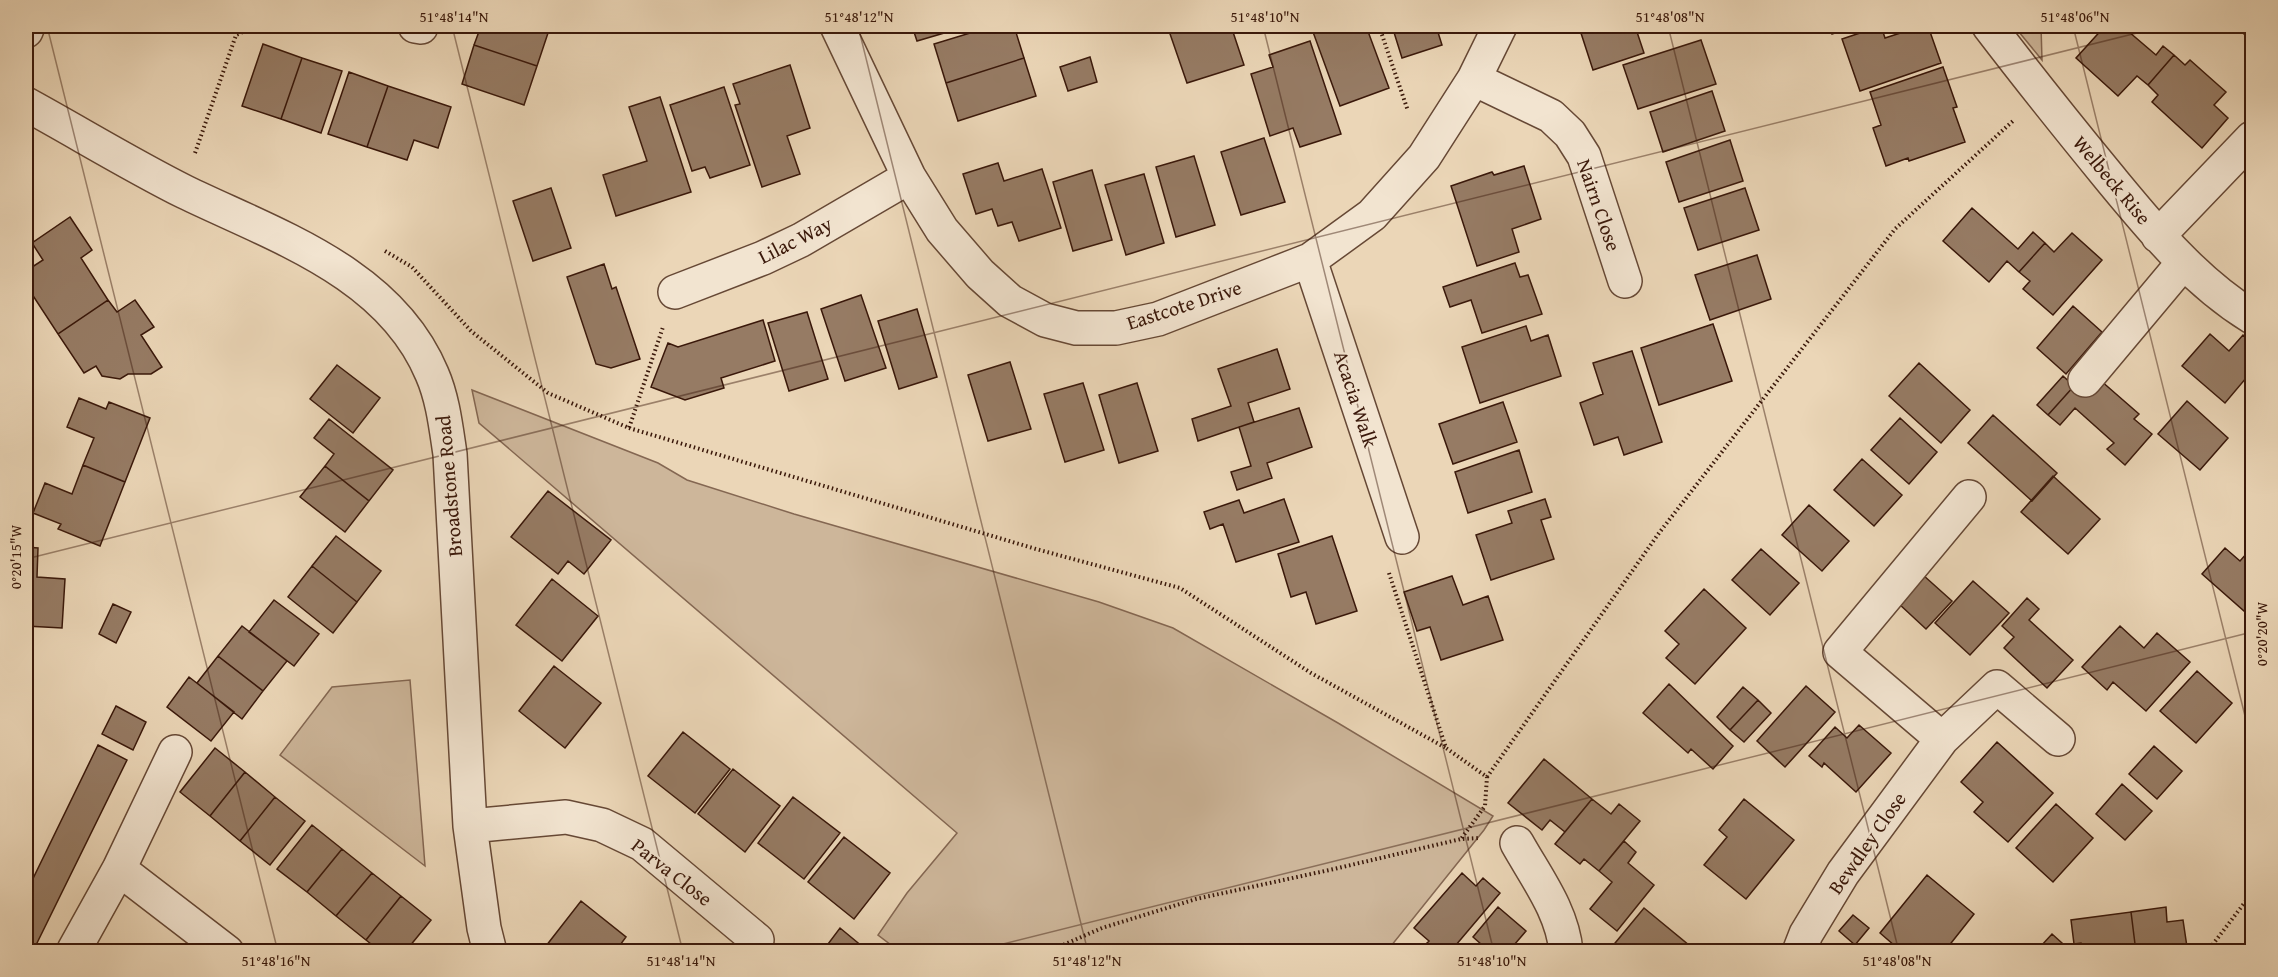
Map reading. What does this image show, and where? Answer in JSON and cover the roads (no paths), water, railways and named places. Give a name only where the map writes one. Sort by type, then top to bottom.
[{"type":"street","points":[[26,31],[28,26]]},
{"type":"street","name":"Eastcote Drive","points":[[837,26],[909,177],[942,230],[980,273],[1010,301],[1045,320],[1076,328],[1116,328],[1158,319],[1310,260],[1372,215],[1424,157],[1474,79],[1500,26]]},
{"type":"street","name":"Welbeck Rise","points":[[1989,26],[2044,98],[2158,236],[2183,263],[2218,294],[2253,317]]},
{"type":"street","name":"Nairn Close","points":[[1474,79],[1551,116],[1570,134],[1584,156],[1625,281]]},
{"type":"street","name":"Broadstone Road","points":[[26,104],[182,190],[324,259],[361,284],[400,321],[414,339],[433,375],[444,414],[450,454],[470,826],[484,928],[490,951]]},
{"type":"street","points":[[2158,236],[2253,138]]},
{"type":"street","name":"Lilac Way","points":[[675,292],[763,258],[801,240],[909,177]]},
{"type":"street","name":"Acacia Walk","points":[[1310,260],[1402,537]]},
{"type":"street","points":[[2085,380],[2183,263]]},
{"type":"street","points":[[1942,739],[1840,652],[1969,497]]},
{"type":"street","name":"Bewdley Close","points":[[1799,951],[1806,934],[1843,873],[1942,739],[1996,687],[2058,739]]},
{"type":"street","points":[[74,950],[119,869],[175,752]]},
{"type":"street","name":"Parva Close","points":[[470,826],[566,817],[602,825],[642,844],[757,940]]},
{"type":"street","points":[[1517,843],[1557,914],[1565,939],[1566,951]]},
{"type":"street","points":[[119,869],[227,951]]}]
